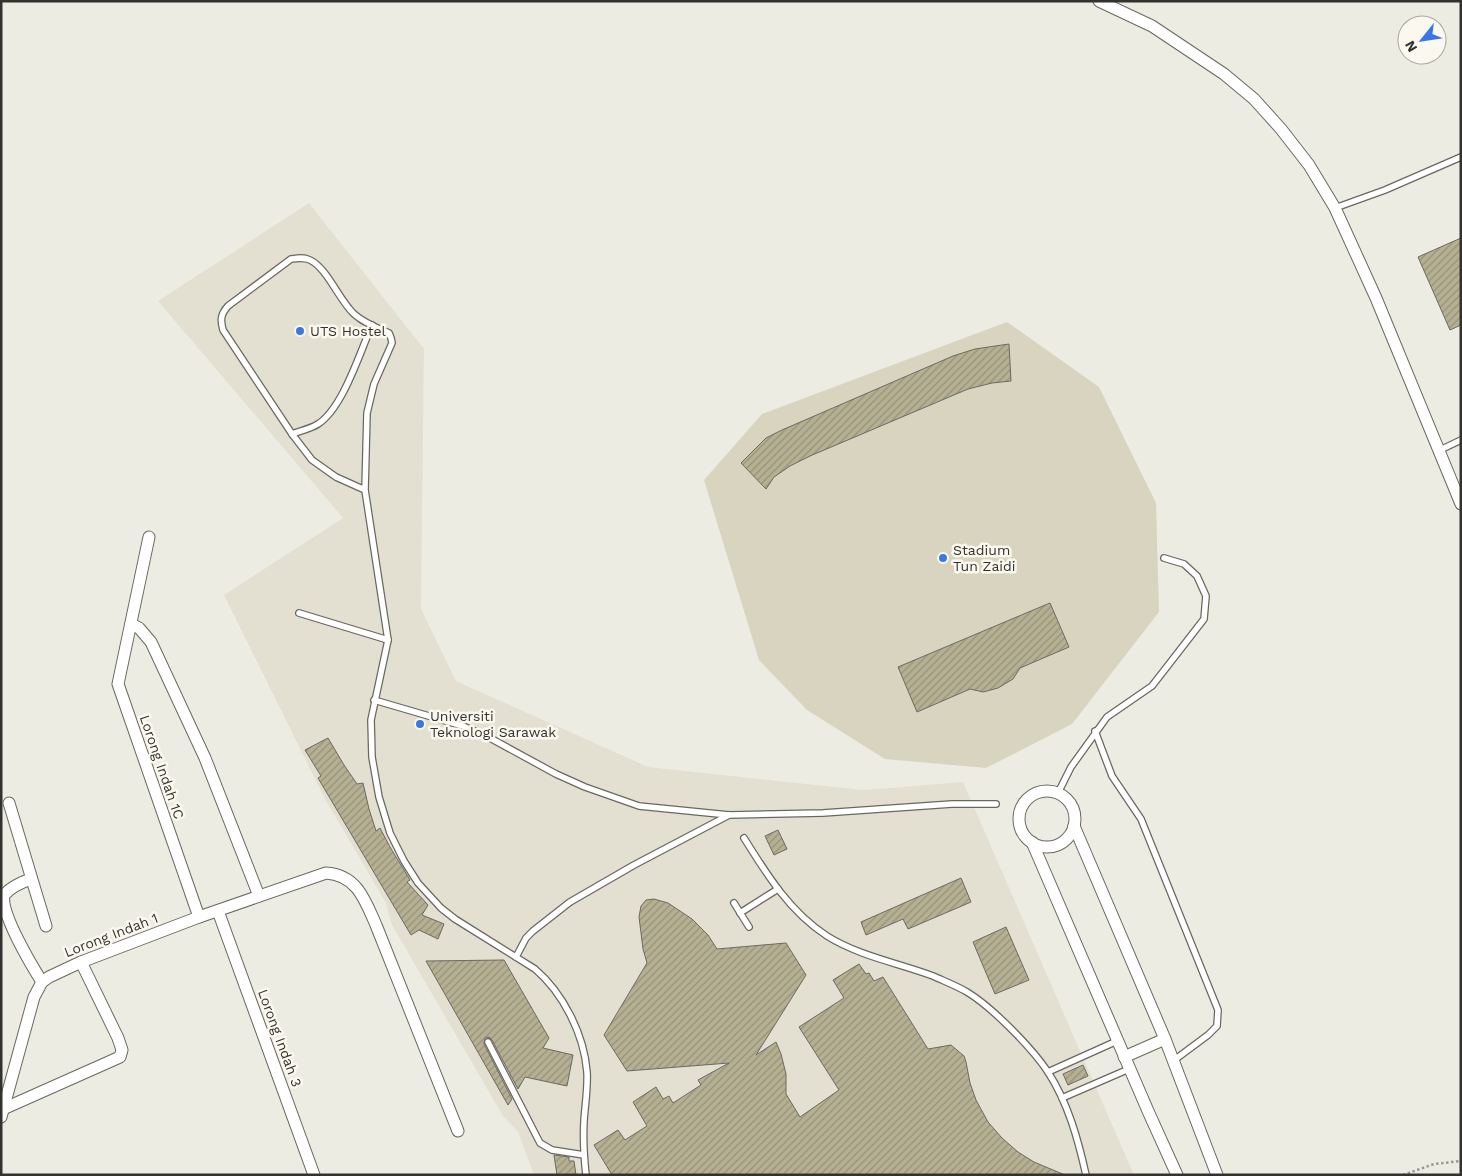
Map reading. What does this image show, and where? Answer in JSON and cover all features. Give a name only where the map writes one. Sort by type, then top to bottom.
[{"type":"street","points":[[1100,1],[1161,32],[1224,74],[1254,100],[1281,129],[1309,165],[1335,208],[1376,298],[1461,504]]},
{"type":"street","name":"Lorong Indah 1C","points":[[149,537],[118,684],[199,917]]},
{"type":"street","points":[[131,624],[139,628],[151,642],[204,758],[259,896]]},
{"type":"street","points":[[1043,791],[1058,793],[1070,803],[1075,818],[1074,826],[1065,840],[1057,845],[1049,847],[1040,846],[1025,836],[1019,820],[1020,811],[1024,802],[1036,793],[1043,791]]},
{"type":"street","points":[[8,803],[46,926]]},
{"type":"street","points":[[1074,826],[1165,1038],[1217,1175]]},
{"type":"street","points":[[1032,842],[1177,1175]]},
{"type":"street","name":"Lorong Indah 1","points":[[42,982],[81,962],[199,917],[326,874],[339,875],[350,881],[362,894],[458,1131]]},
{"type":"street","points":[[2,1113],[34,998],[42,982],[13,936],[2,915],[2,906],[4,895],[19,883],[31,879]]},
{"type":"street","name":"Lorong Indah 3","points":[[218,911],[314,1175]]},
{"type":"street","points":[[2,1113],[120,1057],[122,1050],[118,1038],[81,962]]},
{"type":"street","points":[[1124,1057],[1165,1038]]},
{"type":"lane","points":[[1335,208],[1385,190],[1461,157]]},
{"type":"lane","points":[[365,490],[336,477],[312,460],[292,434],[223,330],[222,313],[228,306],[284,264],[301,257],[310,260],[320,268],[343,303],[356,315],[389,333],[392,338],[392,343],[374,384],[367,413],[365,490],[388,640],[374,700],[370,735],[373,770],[390,833],[418,883],[441,908],[544,976],[562,1001],[574,1023],[587,1072],[584,1123],[586,1175]]},
{"type":"lane","points":[[292,434],[318,424],[331,412],[345,388],[372,325]]},
{"type":"lane","points":[[1438,451],[1461,440]]},
{"type":"lane","points":[[1058,793],[1071,767],[1095,731],[1106,718],[1152,686],[1204,619],[1206,596],[1197,576],[1184,564],[1164,558]]},
{"type":"lane","points":[[299,614],[388,640]]},
{"type":"lane","points":[[374,700],[463,726],[490,738],[563,777],[639,806],[729,814],[823,813],[952,804],[996,804]]},
{"type":"lane","points":[[1095,731],[1112,776],[1141,819],[1218,1010],[1217,1026],[1173,1061]]},
{"type":"lane","points":[[516,957],[526,938],[570,902],[729,814]]},
{"type":"lane","points":[[744,838],[784,898],[826,935],[852,950],[934,977],[967,992],[988,1007],[1020,1039],[1048,1072],[1062,1098],[1077,1137],[1086,1175]]},
{"type":"lane","points":[[740,913],[778,889]]},
{"type":"lane","points":[[734,903],[749,926]]},
{"type":"lane","points":[[1048,1072],[1118,1041]]},
{"type":"lane","points":[[488,1042],[540,1143],[552,1150],[584,1155]]},
{"type":"lane","points":[[1062,1098],[1129,1068]]},
{"type":"path","points":[[1403,1175],[1434,1164],[1461,1161]]},
{"type":"shaded area","name":"Universiti Teknologi Sarawak","points":[[309,203],[424,349],[421,609],[456,681],[648,767],[863,790],[963,782],[1134,1175],[534,1175],[518,1132],[503,1116],[392,925],[386,903],[325,799],[224,595],[343,518],[158,301]]},
{"type":"shaded area","name":"Stadium Tun Zaidi","points":[[1007,322],[1099,387],[1156,503],[1159,612],[1072,724],[986,768],[885,759],[807,710],[759,660],[704,480],[762,414]]},
{"type":"building","points":[[1461,238],[1461,325],[1450,330],[1418,257]]},
{"type":"building","points":[[1009,344],[1011,381],[992,383],[968,389],[810,456],[774,477],[766,489],[741,463],[766,438],[782,430],[953,356],[975,349]]},
{"type":"building","points":[[1050,603],[1069,647],[1020,668],[1013,679],[998,688],[983,692],[970,689],[917,712],[898,667]]},
{"type":"building","points":[[328,738],[357,784],[363,783],[376,831],[380,828],[410,880],[407,882],[428,905],[422,915],[444,924],[438,939],[419,930],[411,935],[318,778],[321,776],[305,750]]},
{"type":"building","points":[[778,830],[787,849],[774,855],[765,836]]},
{"type":"building","points":[[961,878],[971,902],[908,929],[903,919],[866,935],[861,922]]},
{"type":"building","points":[[654,899],[668,903],[692,919],[708,935],[717,949],[786,943],[806,975],[756,1055],[776,1042],[786,1074],[786,1094],[800,1117],[839,1090],[799,1027],[844,998],[833,980],[859,964],[866,974],[869,973],[874,981],[883,977],[928,1049],[951,1045],[964,1056],[976,1100],[988,1122],[1002,1138],[1018,1152],[1034,1162],[1065,1175],[612,1175],[594,1145],[618,1130],[625,1140],[647,1126],[633,1102],[656,1087],[663,1099],[669,1096],[673,1103],[701,1085],[698,1080],[729,1063],[627,1071],[604,1035],[647,963],[643,949],[639,917],[641,906],[646,900]]},
{"type":"building","points":[[1006,927],[1029,980],[995,994],[973,942]]},
{"type":"building","points":[[504,960],[549,1038],[543,1048],[573,1055],[567,1086],[525,1077],[518,1089],[492,1040],[489,1037],[485,1038],[484,1044],[512,1099],[508,1105],[426,961]]},
{"type":"building","points":[[1083,1065],[1088,1076],[1068,1085],[1063,1074]]},
{"type":"building","points":[[554,1155],[569,1157],[569,1161],[574,1161],[576,1175],[557,1175]]},
{"type":"place","name":"UTS Hostel","points":[[300,331]]},
{"type":"place","name":"Stadium Tun Zaidi","points":[[943,558]]},
{"type":"place","name":"Universiti Teknologi Sarawak","points":[[420,724]]}]
